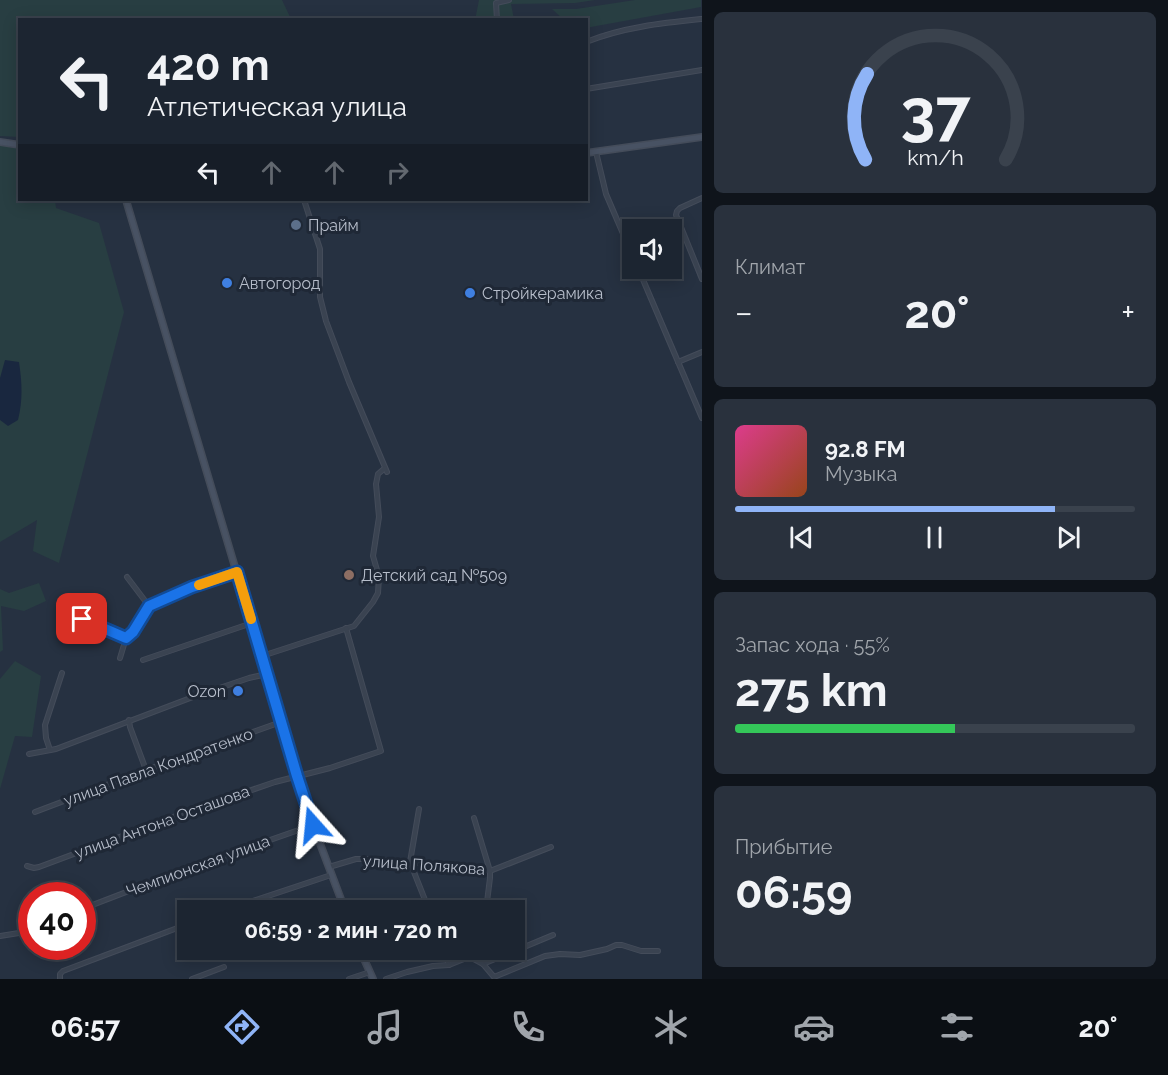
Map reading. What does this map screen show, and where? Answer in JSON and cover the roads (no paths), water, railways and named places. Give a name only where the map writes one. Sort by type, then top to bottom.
[{"type":"street","points":[[497,18],[496,3],[509,0]]},
{"type":"street","points":[[588,41],[657,24],[702,19]]},
{"type":"street","points":[[588,89],[702,70]]},
{"type":"street","points":[[588,153],[702,137]]},
{"type":"street","points":[[0,142],[18,145]]},
{"type":"street","points":[[596,152],[606,194],[622,231]]},
{"type":"street","points":[[702,198],[680,208],[676,215],[702,279]]},
{"type":"street","points":[[126,201],[297,776],[341,900]]},
{"type":"street","points":[[262,656],[354,626],[378,593],[379,577],[373,556],[379,517],[376,484],[378,474],[386,470],[326,321],[320,297],[320,249],[304,201]]},
{"type":"street","points":[[643,279],[702,418]]},
{"type":"street","points":[[678,362],[702,352]]},
{"type":"street","points":[[120,658],[126,638],[133,632],[149,606],[192,587],[237,572]]},
{"type":"street","points":[[127,577],[149,606]]},
{"type":"street","points":[[82,619],[126,638]]},
{"type":"street","points":[[142,660],[252,623]]},
{"type":"street","name":"улица Антона Осташова","points":[[27,866],[39,867],[172,817],[275,782],[330,768],[381,751],[346,628]]},
{"type":"street","points":[[50,750],[45,726],[62,673]]},
{"type":"street","points":[[29,754],[56,749],[129,720],[249,678],[267,674]]},
{"type":"street","points":[[129,720],[146,770]]},
{"type":"street","name":"улица Павла Кондратенко","points":[[35,812],[281,722]]},
{"type":"street","points":[[419,809],[410,862],[425,900]]},
{"type":"street","points":[[474,818],[490,871],[487,900]]},
{"type":"street","name":"Чемпионская улица","points":[[96,904],[313,825]]},
{"type":"street","name":"улица Полякова","points":[[329,867],[364,859],[490,871],[552,847]]},
{"type":"street","points":[[256,900],[331,875]]},
{"type":"street","points":[[60,979],[63,971],[177,928]]},
{"type":"street","points":[[0,936],[18,933]]},
{"type":"street","points":[[483,964],[552,935]]},
{"type":"street","points":[[386,979],[472,958],[483,964],[494,978],[545,956],[580,955],[616,945],[641,951],[658,951]]},
{"type":"street","points":[[365,960],[373,979]]},
{"type":"street","points":[[448,960],[449,964]]},
{"type":"street","points":[[192,979],[224,967]]},
{"type":"street","points":[[349,979],[370,972]]},
{"type":"water","points":[[5,360],[19,362],[21,384],[18,420],[8,426],[0,420],[0,378]]},
{"type":"place","name":"Прайм","points":[[296,225]]},
{"type":"place","name":"Автогород","points":[[227,283]]},
{"type":"place","name":"Стройкерамика","points":[[470,293]]},
{"type":"place","name":"Детский сад №509","points":[[349,575]]},
{"type":"place","name":"Ozon","points":[[238,691]]}]
